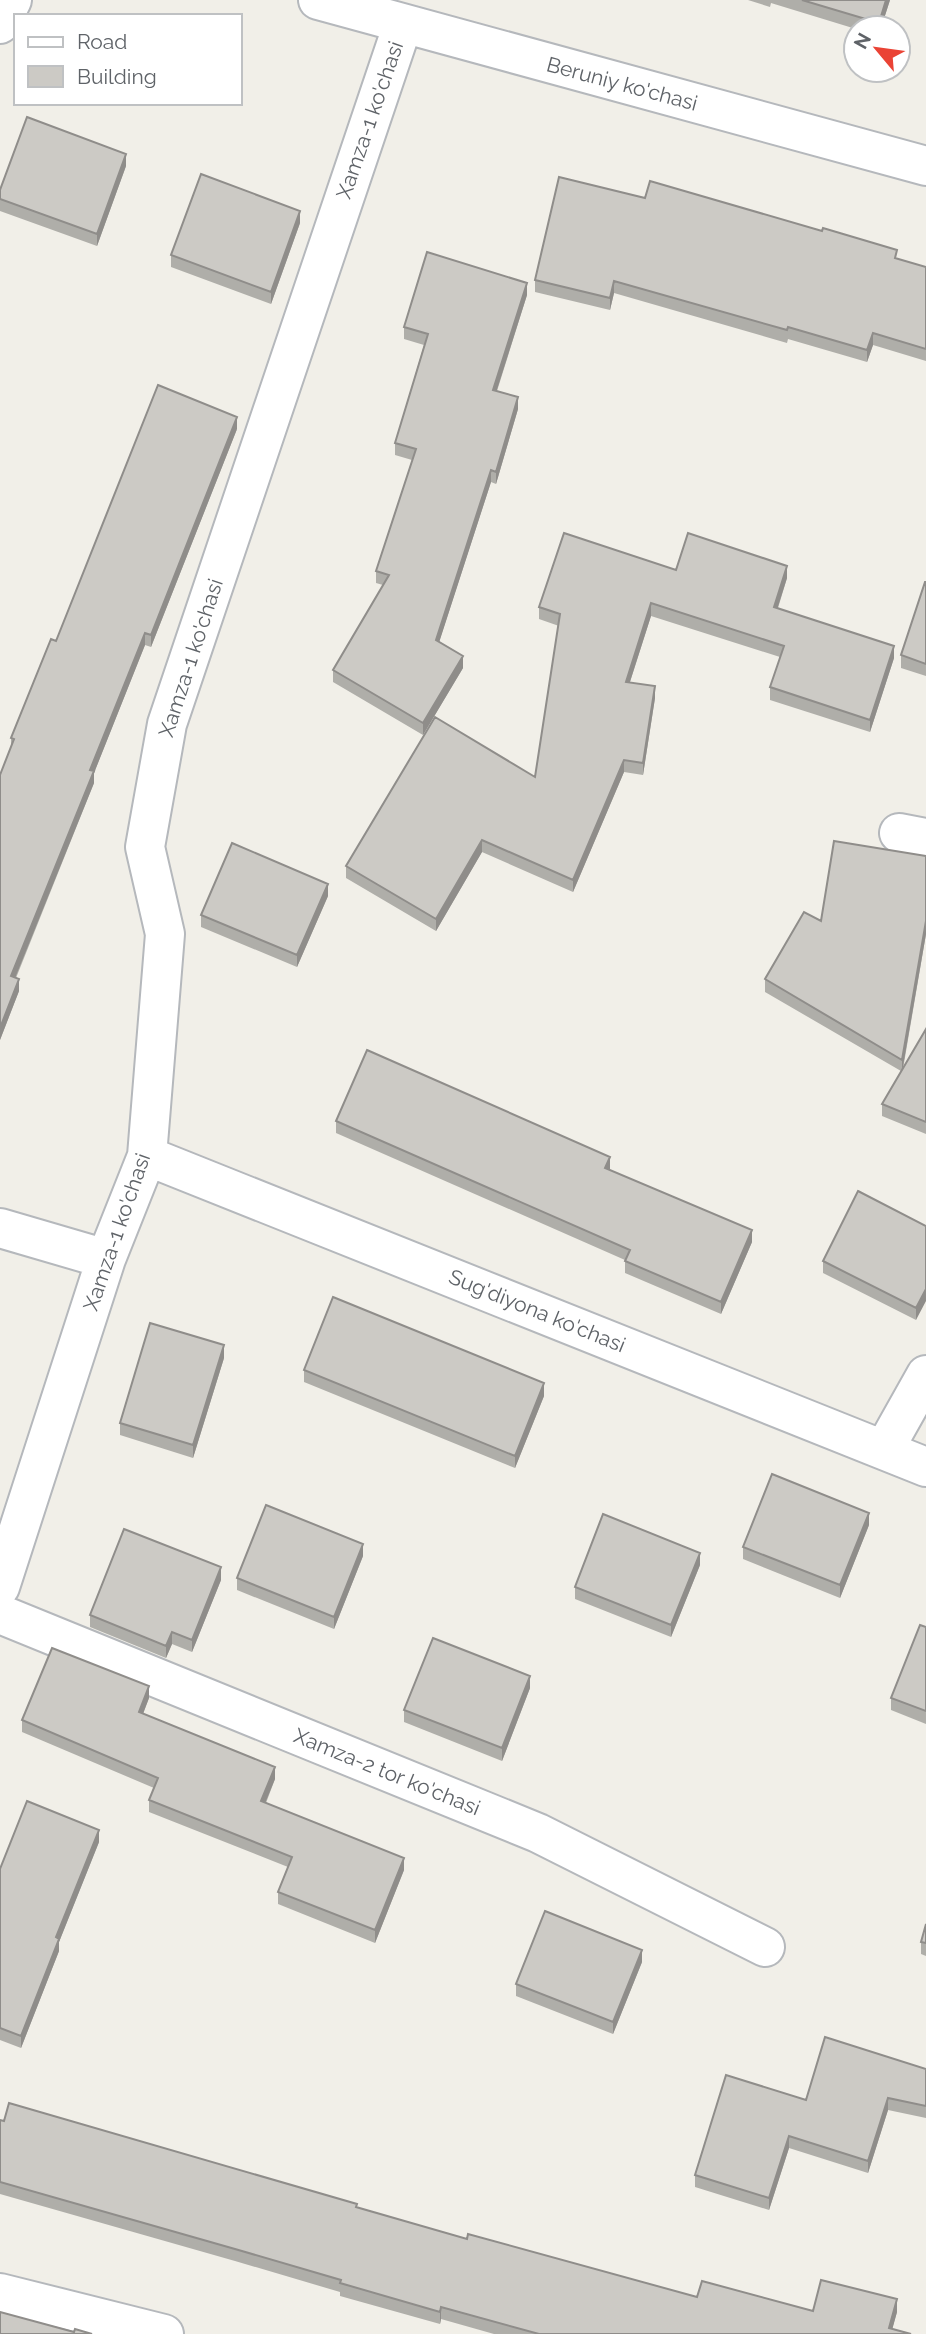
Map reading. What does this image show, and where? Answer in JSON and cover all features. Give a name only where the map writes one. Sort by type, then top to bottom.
[{"type":"street","points":[[0,24],[12,0]]},
{"type":"street","name":"Beruniy ko'chasi","points":[[318,0],[926,166]]},
{"type":"street","name":"Xamza-1 ko'chasi","points":[[0,1587],[106,1259],[147,1156],[165,934],[145,847],[167,723],[403,24]]},
{"type":"street","name":"Sug'diyona ko'chasi","points":[[147,1156],[885,1448],[926,1467]]},
{"type":"street","points":[[0,1228],[106,1259]]},
{"type":"street","points":[[885,1448],[926,1375]]},
{"type":"street","name":"Xamza-2 tor ko'chasi","points":[[0,1615],[538,1833],[765,1947]]},
{"type":"street","points":[[0,2293],[54,2321],[164,2334]]},
{"type":"building","points":[[802,0],[886,0],[882,14],[849,14]]},
{"type":"building","points":[[27,117],[126,154],[97,234],[0,199],[0,190]]},
{"type":"building","points":[[201,174],[300,211],[271,292],[171,255]]},
{"type":"building","points":[[559,177],[645,198],[650,181],[897,250],[895,258],[926,267],[926,349],[873,333],[867,350],[614,281],[610,298],[535,280]]},
{"type":"building","points":[[427,252],[527,283],[493,390],[518,397],[496,472],[491,470],[436,640],[463,656],[423,723],[333,670],[389,575],[376,571],[416,449],[395,443],[428,334],[404,327]]},
{"type":"building","points":[[158,385],[237,417],[151,635],[145,633],[90,770],[94,771],[11,976],[19,979],[0,1028],[0,775],[14,739],[11,738],[51,639],[56,641]]},
{"type":"building","points":[[564,533],[676,570],[688,533],[787,566],[774,607],[894,646],[870,720],[770,687],[784,646],[651,603],[626,682],[655,686],[643,763],[624,760],[573,880],[482,840],[436,919],[346,866],[435,717],[535,777],[560,614],[539,607]]},
{"type":"building","points":[[926,582],[926,664],[901,655]]},
{"type":"building","points":[[834,841],[926,856],[926,921],[902,1060],[765,979],[804,912],[821,921]]},
{"type":"building","points":[[232,843],[328,884],[297,955],[201,915]]},
{"type":"building","points":[[926,1029],[926,1122],[882,1104]]},
{"type":"building","points":[[367,1050],[610,1157],[605,1168],[752,1230],[721,1302],[625,1261],[630,1250],[336,1121]]},
{"type":"building","points":[[858,1191],[926,1226],[926,1289],[916,1308],[823,1261]]},
{"type":"building","points":[[333,1297],[544,1383],[515,1456],[304,1370]]},
{"type":"building","points":[[150,1323],[224,1345],[193,1445],[120,1423]]},
{"type":"building","points":[[772,1474],[869,1513],[840,1585],[743,1547]]},
{"type":"building","points":[[266,1505],[363,1544],[334,1617],[237,1578]]},
{"type":"building","points":[[603,1514],[700,1553],[671,1625],[575,1587]]},
{"type":"building","points":[[124,1529],[221,1567],[192,1640],[172,1632],[166,1646],[90,1615]]},
{"type":"building","points":[[920,1625],[926,1627],[926,1711],[891,1698]]},
{"type":"building","points":[[433,1638],[530,1676],[502,1748],[404,1710]]},
{"type":"building","points":[[52,1648],[149,1686],[139,1712],[275,1767],[261,1801],[404,1858],[375,1930],[278,1892],[292,1857],[149,1800],[158,1778],[22,1720]]},
{"type":"building","points":[[27,1801],[99,1830],[56,1937],[59,1939],[21,2036],[0,2028],[0,1869]]},
{"type":"building","points":[[545,1911],[642,1950],[613,2022],[516,1984]]},
{"type":"building","points":[[926,1924],[926,1943],[921,1942]]},
{"type":"building","points":[[825,2037],[926,2069],[926,2106],[888,2098],[868,2161],[789,2136],[769,2198],[695,2175],[726,2075],[806,2100]]},
{"type":"building","points":[[9,2103],[357,2204],[356,2207],[467,2239],[468,2234],[697,2297],[702,2281],[813,2311],[821,2280],[897,2299],[889,2328],[911,2334],[539,2334],[441,2307],[440,2312],[340,2283],[341,2280],[0,2182],[0,2120],[4,2121]]},
{"type":"building","points":[[0,2312],[74,2332],[75,2329],[92,2334],[0,2334]]}]
